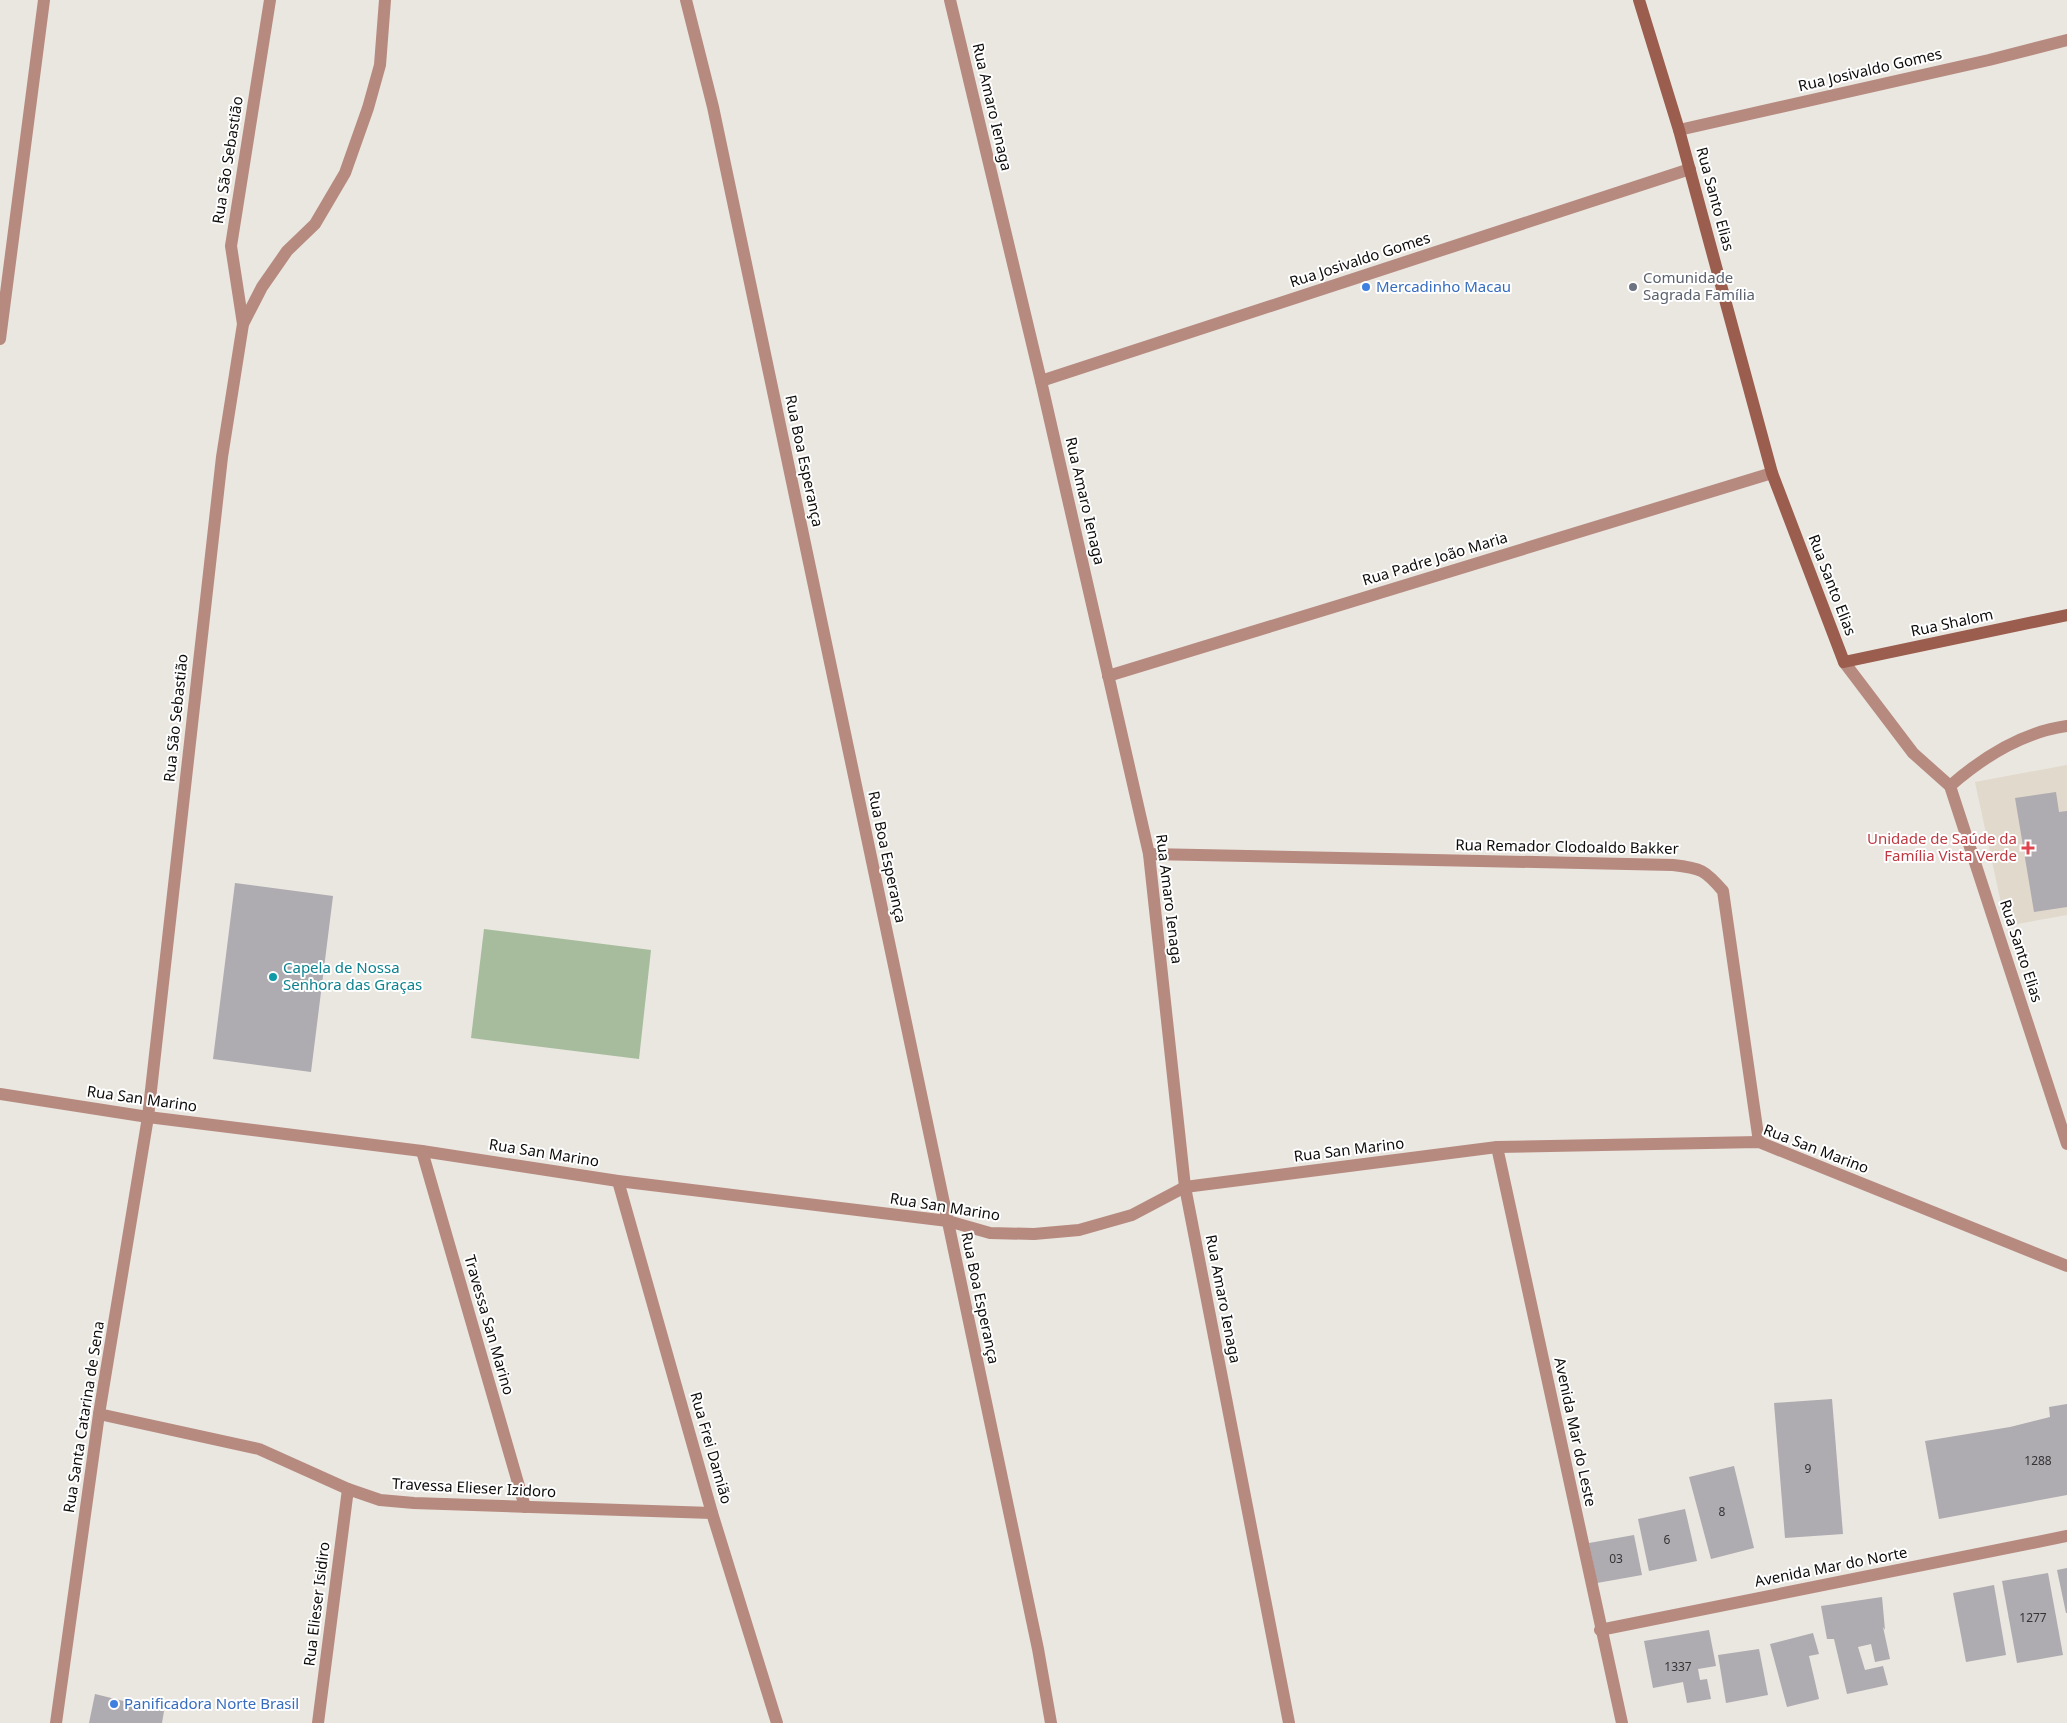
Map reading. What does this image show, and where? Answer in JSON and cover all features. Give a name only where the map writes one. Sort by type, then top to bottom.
[{"type":"street","points":[[0,339],[44,0]]},
{"type":"street","name":"Rua São Sebastião","points":[[148,1117],[222,457],[243,324],[231,246],[270,0]]},
{"type":"street","name":"Rua São Sebastião","points":[[243,324],[262,287],[287,251],[315,224],[345,173],[368,108],[380,65],[385,0]]},
{"type":"street","name":"Rua Boa Esperança","points":[[686,0],[713,107],[1038,1649],[1051,1723]]},
{"type":"street","name":"Rua Amaro Ienaga","points":[[950,0],[1041,381],[1149,854],[1185,1187],[1289,1723]]},
{"type":"street","name":"Rua Santo Elias","points":[[1639,0],[1690,169],[1772,473],[1844,662],[1913,753],[1950,786],[2067,1144]]},
{"type":"street","name":"Rua Josivaldo Gomes","points":[[1679,130],[1989,60],[2067,40]]},
{"type":"street","name":"Rua Josivaldo Gomes","points":[[1041,381],[1690,169]]},
{"type":"street","name":"Rua Padre João Maria","points":[[1108,676],[1772,473]]},
{"type":"street","name":"Rua Shalom","points":[[1844,662],[2067,615]]},
{"type":"street","points":[[1950,786],[1969,769],[1993,753],[2023,739],[2067,726]]},
{"type":"street","name":"Rua Remador Clodoaldo Bakker","points":[[1149,854],[1694,867],[1710,876],[1723,892],[1759,1142]]},
{"type":"street","name":"Rua San Marino","points":[[0,1094],[148,1117],[422,1151],[618,1181],[948,1221],[990,1233],[1034,1234],[1079,1230],[1132,1216],[1185,1187],[1497,1147],[1759,1142],[2067,1266]]},
{"type":"street","name":"Rua Santa Catarina de Sena","points":[[56,1723],[99,1414],[148,1117]]},
{"type":"street","name":"Avenida Mar do Leste","points":[[1497,1147],[1600,1630],[1622,1723]]},
{"type":"street","name":"Travessa San Marino","points":[[422,1151],[526,1507]]},
{"type":"street","name":"Rua Frei Damião","points":[[618,1181],[712,1512],[777,1723]]},
{"type":"street","name":"Travessa Elieser Izidoro","points":[[99,1414],[259,1449],[348,1489],[380,1500],[414,1503],[712,1512]]},
{"type":"street","name":"Rua Elieser Isidiro","points":[[318,1723],[348,1489]]},
{"type":"street","name":"Avenida Mar do Norte","points":[[1600,1630],[2067,1536]]},
{"type":"shaded area","name":"Unidade de Saúde da Família Vista Verde","points":[[2067,765],[2067,915],[2006,926],[1975,782]]},
{"type":"green space","points":[[484,929],[651,950],[639,1059],[471,1038]]},
{"type":"building","points":[[2056,792],[2059,812],[2067,811],[2067,907],[2034,912],[2015,798]]},
{"type":"building","name":"Capela de Nossa Senhora das Graças","points":[[235,883],[333,896],[311,1072],[213,1059]]},
{"type":"building","points":[[1832,1399],[1843,1534],[1785,1538],[1774,1403]]},
{"type":"building","points":[[2067,1404],[2067,1495],[1939,1519],[1925,1441],[2010,1427],[2050,1417],[2049,1407]]},
{"type":"building","points":[[1734,1466],[1754,1548],[1711,1559],[1689,1477]]},
{"type":"building","points":[[1685,1509],[1697,1561],[1649,1571],[1638,1519]]},
{"type":"building","points":[[1634,1535],[1642,1575],[1597,1583],[1589,1543]]},
{"type":"building","points":[[2067,1568],[2067,1613],[2066,1613],[2057,1570]]},
{"type":"building","points":[[2048,1573],[2063,1655],[2017,1663],[2002,1581]]},
{"type":"building","points":[[1994,1585],[2006,1655],[1966,1662],[1953,1593]]},
{"type":"building","points":[[1882,1597],[1885,1630],[1883,1627],[1890,1659],[1875,1662],[1871,1644],[1858,1647],[1865,1670],[1883,1666],[1888,1685],[1847,1694],[1834,1639],[1827,1639],[1821,1606]]},
{"type":"building","points":[[1709,1630],[1716,1666],[1698,1669],[1700,1680],[1707,1679],[1711,1699],[1687,1703],[1683,1682],[1653,1688],[1644,1641]]},
{"type":"building","points":[[1813,1633],[1819,1654],[1809,1656],[1819,1699],[1787,1707],[1770,1644]]},
{"type":"building","points":[[1759,1649],[1768,1695],[1726,1703],[1718,1655]]},
{"type":"building","name":"Panificadora Norte Brasil","points":[[95,1694],[164,1711],[162,1723],[89,1723]]},
{"type":"place","name":"Mercadinho Macau","points":[[1366,287]]},
{"type":"place","name":"Comunidade Sagrada Família","points":[[1633,287]]},
{"type":"place","name":"Unidade de Saúde da Família Vista Verde","points":[[2028,848]]},
{"type":"place","name":"Capela de Nossa Senhora das Graças","points":[[273,977]]},
{"type":"place","name":"Panificadora Norte Brasil","points":[[114,1704]]}]
